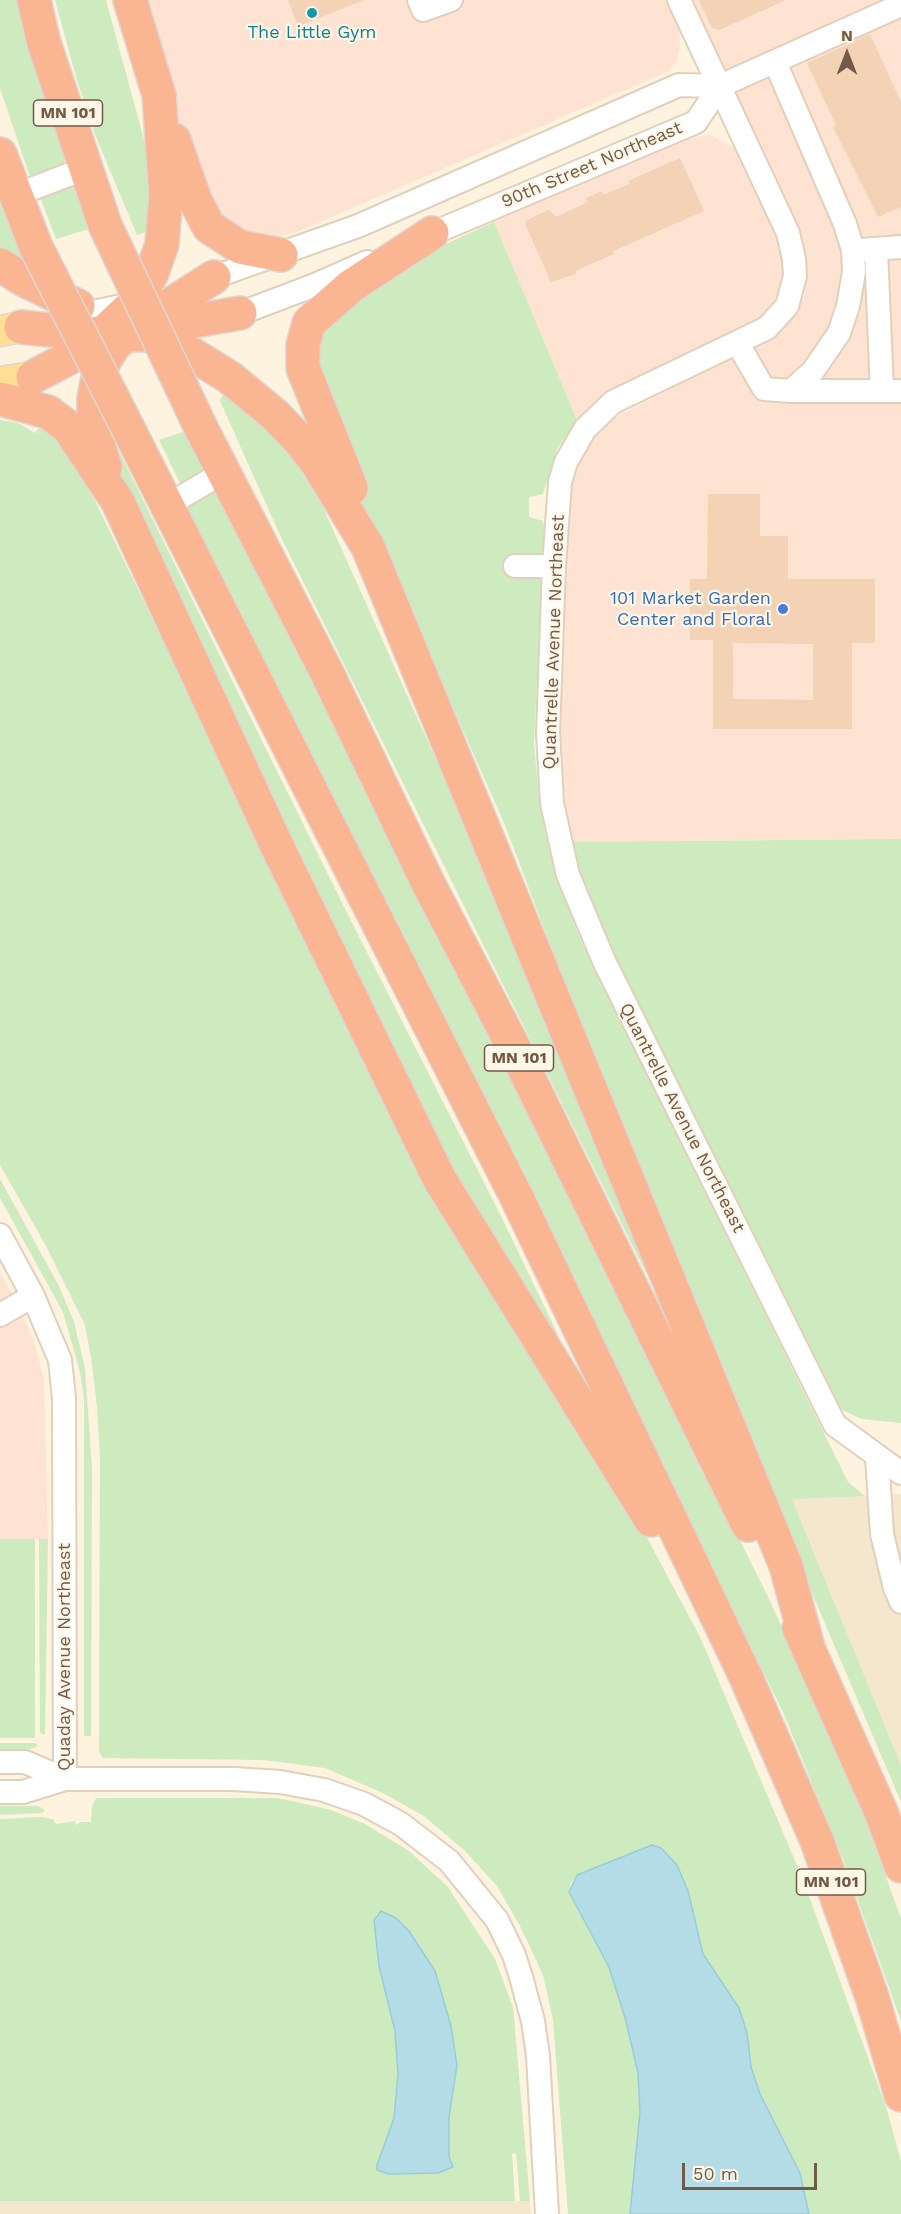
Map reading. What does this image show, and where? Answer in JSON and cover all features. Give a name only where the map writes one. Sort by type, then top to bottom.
[{"type":"highway","name":"MN 101","points":[[34,0],[44,43],[105,225],[201,428],[331,682],[428,883],[514,1048],[808,1647],[882,1814],[901,1866]]},
{"type":"highway","points":[[130,0],[195,200],[209,227],[240,247],[281,255]]},
{"type":"highway","points":[[159,95],[166,194],[162,244],[152,273],[99,373],[94,398],[94,431],[118,502],[266,824],[440,1180],[745,1675]]},
{"type":"highway","name":"MN 101","points":[[0,154],[36,247],[518,1198],[745,1675],[817,1841],[872,1997],[901,2095]]},
{"type":"highway","points":[[432,233],[327,304],[309,323],[303,345],[303,368],[355,499],[368,547],[501,865],[786,1566],[808,1647]]},
{"type":"highway","points":[[0,265],[24,280],[229,377],[275,415],[317,463],[368,547]]},
{"type":"highway","points":[[33,377],[214,278]]},
{"type":"highway","points":[[11,329],[79,333],[194,321],[240,313]]},
{"type":"highway","points":[[0,399],[48,412],[68,427],[118,502]]},
{"type":"main road","points":[[0,382],[33,377]]},
{"type":"street","points":[[420,0],[423,10],[451,0]]},
{"type":"street","name":"Quantrelle Avenue Northeast","points":[[679,0],[788,233],[795,276],[787,306],[767,328],[614,402],[585,429],[570,454],[560,482],[554,566],[548,733],[549,777],[556,829],[568,875],[604,962],[835,1425],[901,1473]]},
{"type":"street","points":[[720,86],[901,5]]},
{"type":"street","points":[[738,344],[764,389],[892,391],[864,249],[845,224],[775,62]]},
{"type":"street","name":"90th Street Northeast","points":[[214,278],[358,226],[679,85],[720,86]]},
{"type":"street","name":"90th Street Northeast","points":[[240,313],[315,285],[696,122],[720,86]]},
{"type":"street","points":[[16,195],[86,168]]},
{"type":"street","points":[[864,249],[901,247]]},
{"type":"street","points":[[791,391],[813,371],[839,333],[848,306],[854,272],[864,249]]},
{"type":"street","points":[[168,505],[224,472]]},
{"type":"street","points":[[515,567],[554,566]]},
{"type":"street","name":"Quaday Avenue Northeast","points":[[0,1235],[33,1296],[60,1360],[64,1398],[65,1779],[234,1779],[280,1782],[324,1790],[364,1804],[401,1824],[450,1861],[497,1920],[522,1977],[533,2021],[538,2056],[547,2214]]},
{"type":"street","points":[[0,1315],[33,1296]]},
{"type":"street","points":[[877,1457],[882,1534],[895,1588],[901,1602]]},
{"type":"street","points":[[0,1762],[25,1762],[65,1779]]},
{"type":"street","points":[[0,1792],[23,1792],[65,1779]]},
{"type":"shaded area","points":[[142,0],[666,0],[679,26],[680,46],[677,61],[669,71],[292,234],[260,239],[207,212]]},
{"type":"shaded area","points":[[688,0],[901,0],[901,839],[571,842],[558,750],[568,524],[571,491],[580,461],[593,438],[612,419],[775,335],[791,319],[803,300],[808,273],[804,246],[791,215]]},
{"type":"shaded area","points":[[710,135],[735,148],[780,245],[785,269],[782,293],[773,308],[757,321],[617,387],[599,399],[577,420],[494,222],[684,139]]},
{"type":"shaded area","points":[[0,1270],[33,1338],[44,1380],[48,1539],[0,1539]]},
{"type":"shaded area","points":[[901,1494],[901,1765],[792,1498]]},
{"type":"shaded area","points":[[0,2201],[530,2201],[531,2214],[0,2214]]},
{"type":"green space","points":[[0,0],[16,0],[37,78],[65,156],[63,166],[34,178],[29,174],[0,88]]},
{"type":"green space","points":[[55,0],[106,0],[149,158],[153,189],[147,232],[137,235],[96,137],[76,77]]},
{"type":"green space","points":[[68,186],[78,189],[96,227],[56,239],[40,197]]},
{"type":"green space","points":[[0,204],[28,269],[0,258]]},
{"type":"green space","points":[[494,222],[577,420],[557,449],[543,494],[529,497],[529,517],[543,521],[544,527],[534,744],[539,798],[546,837],[562,893],[582,943],[848,1482],[865,1496],[792,1499],[901,1765],[901,1802],[743,1431],[612,1108],[505,825],[360,498],[312,377],[324,324],[415,258]]},
{"type":"green space","points":[[223,394],[270,433],[295,462],[322,505],[491,883],[655,1269],[646,1273],[280,535],[220,401]]},
{"type":"green space","points":[[0,420],[18,423],[35,433],[41,426],[66,449],[96,503],[335,995],[614,1476],[700,1637],[802,1877],[886,2107],[901,2161],[901,2214],[809,2214],[800,2172],[760,2094],[751,2067],[747,2033],[739,2008],[703,1954],[694,1924],[577,1875],[571,1883],[569,1892],[609,1967],[626,2021],[638,2073],[640,2112],[630,2214],[568,2214],[553,2020],[543,1975],[520,1926],[497,1886],[465,1851],[424,1816],[383,1793],[325,1768],[264,1760],[103,1758],[99,1752],[100,1457],[91,1357],[85,1325],[46,1246],[0,1165]]},
{"type":"green space","points":[[109,431],[347,913],[502,1218],[569,1358],[497,1261],[115,481]]},
{"type":"green space","points":[[186,431],[203,463],[203,470],[201,474],[180,483],[159,440]]},
{"type":"green space","points":[[213,490],[218,493],[458,969],[770,1601],[853,1784],[901,1919],[901,2021],[843,1859],[783,1712],[552,1240],[187,511],[189,503]]},
{"type":"green space","points":[[901,839],[901,1423],[862,1419],[842,1410],[831,1395],[750,1226],[611,951],[586,891],[571,842]]},
{"type":"green space","points":[[0,1179],[59,1286],[74,1322],[85,1368],[92,1469],[91,1736],[84,1736],[84,1399],[80,1372],[63,1312],[0,1198]]},
{"type":"green space","points":[[0,1539],[35,1539],[35,1738],[0,1738]]},
{"type":"green space","points":[[39,1539],[48,1539],[45,1735],[40,1733]]},
{"type":"green space","points":[[0,1743],[35,1743],[38,1746],[25,1751],[0,1751]]},
{"type":"green space","points":[[96,1798],[277,1798],[331,1810],[365,1824],[409,1851],[448,1887],[495,1959],[513,2007],[530,2201],[520,2201],[516,2153],[512,2154],[515,2201],[0,2201],[0,1819],[41,1817],[53,1819],[56,1824],[75,1821],[76,1825],[81,1822],[91,1822],[92,1806]],"holes":[[[387,1913],[409,1931],[435,1971],[451,2026],[457,2065],[449,2117],[449,2157],[452,2162],[377,2165],[394,2118],[398,2074],[395,2031],[379,1966],[374,1920],[377,1914]]]},
{"type":"green space","points":[[0,1806],[38,1806],[45,1810],[42,1813],[0,1815]]},
{"type":"water","points":[[652,1845],[661,1848],[677,1865],[688,1891],[703,1954],[739,2008],[747,2033],[751,2067],[760,2094],[800,2173],[809,2214],[630,2214],[640,2112],[638,2073],[626,2021],[609,1967],[569,1892],[577,1875]]},
{"type":"water","points":[[381,1911],[396,1918],[409,1931],[435,1971],[451,2026],[457,2065],[449,2117],[449,2157],[453,2167],[438,2173],[389,2174],[377,2170],[394,2118],[398,2074],[395,2031],[379,1966],[374,1920]]},
{"type":"building","name":"The Little Gym","points":[[288,0],[362,0],[362,1],[298,26]]},
{"type":"building","points":[[699,0],[786,0],[719,30],[712,28]]},
{"type":"building","points":[[870,34],[901,102],[901,207],[878,217],[833,127],[836,125],[807,63]]},
{"type":"building","points":[[680,158],[704,211],[613,251],[614,254],[575,271],[576,274],[551,282],[525,224],[527,220],[549,210],[556,217],[588,202],[586,198],[602,191],[603,195],[629,184],[628,181]]},
{"type":"building","name":"101 Market Garden Center and Floral","points":[[708,494],[760,494],[760,536],[788,536],[788,579],[875,579],[875,643],[852,643],[852,729],[713,729],[713,640],[690,640],[690,579],[707,579]],"holes":[[[733,643],[813,644],[813,700],[733,699]]]},
{"type":"place","name":"The Little Gym","points":[[312,13]]},
{"type":"place","name":"101 Market Garden Center and Floral","points":[[783,609]]}]
